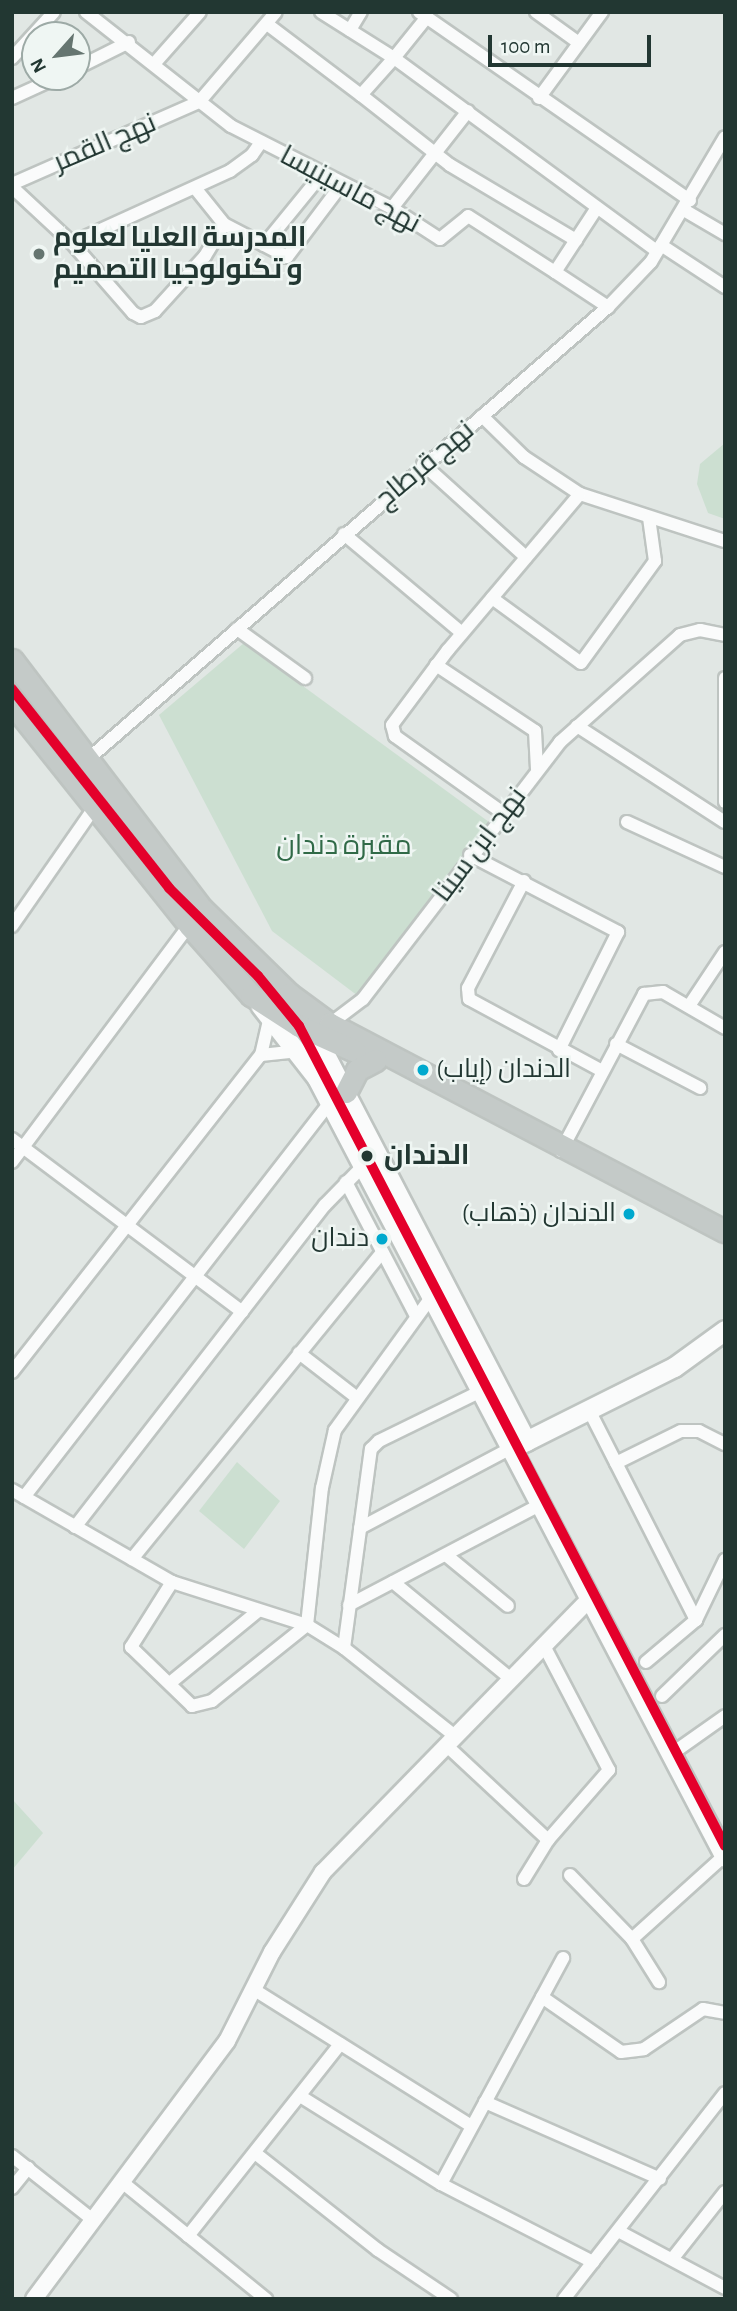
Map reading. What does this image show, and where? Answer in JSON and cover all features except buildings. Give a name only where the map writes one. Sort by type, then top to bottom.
[{"type":"highway","points":[[12,660],[202,909],[323,1029],[376,1060],[422,1080],[725,1231]]},
{"type":"highway","points":[[12,704],[189,925],[251,995],[562,1150],[725,1240]]},
{"type":"highway","points":[[338,1097],[357,1070],[376,1060]]},
{"type":"main road","points":[[251,995],[338,1097],[519,1445],[541,1504],[589,1599],[724,1856]]},
{"type":"main road","points":[[323,1029],[338,1097],[363,1166],[430,1299],[488,1388]]},
{"type":"main road","points":[[519,1445],[698,1353],[725,1330]]},
{"type":"street","points":[[12,58],[54,12]]},
{"type":"street","name":"نهج ماسينيسا","points":[[86,12],[129,42],[199,102],[261,142],[392,208],[440,239],[468,216],[555,272]]},
{"type":"street","points":[[154,64],[200,12]]},
{"type":"street","points":[[199,102],[276,12]]},
{"type":"street","points":[[321,12],[394,58],[468,111],[596,209],[725,287]]},
{"type":"street","points":[[350,30],[361,12]]},
{"type":"street","points":[[536,12],[579,43]]},
{"type":"street","points":[[539,98],[602,12]]},
{"type":"street","points":[[361,95],[394,58],[423,15],[723,228]]},
{"type":"street","points":[[267,24],[435,154],[576,240]]},
{"type":"street","points":[[91,61],[129,42]]},
{"type":"street","points":[[12,99],[29,91]]},
{"type":"street","name":"نهج القمر","points":[[12,185],[199,102]]},
{"type":"street","points":[[392,208],[468,111]]},
{"type":"street","name":"نهج قرطاج","points":[[86,760],[423,464],[608,307],[659,248],[725,137]]},
{"type":"street","points":[[72,243],[196,189],[244,162],[261,142]]},
{"type":"street","points":[[264,245],[323,174]]},
{"type":"street","points":[[196,189],[224,224],[284,257],[292,254],[342,184]]},
{"type":"street","points":[[12,185],[72,243],[133,313],[141,317],[155,311],[205,256],[224,224]]},
{"type":"street","points":[[596,209],[555,272],[608,307]]},
{"type":"street","points":[[482,416],[524,457],[580,494],[725,541]]},
{"type":"street","points":[[423,464],[526,557]]},
{"type":"street","points":[[503,813],[392,731],[436,664],[580,494]]},
{"type":"street","points":[[492,597],[581,663],[655,561],[649,518]]},
{"type":"street","points":[[344,534],[462,633]]},
{"type":"street","points":[[237,629],[305,678]]},
{"type":"street","name":"نهج ابن سينا","points":[[323,1029],[363,999],[537,769],[578,726],[636,672],[689,631],[725,635]]},
{"type":"street","points":[[436,664],[535,731],[537,769]]},
{"type":"street","points":[[725,678],[725,802]]},
{"type":"street","points":[[578,726],[725,822]]},
{"type":"street","points":[[12,926],[108,788]]},
{"type":"street","points":[[627,822],[725,867]]},
{"type":"street","points":[[470,855],[618,932],[559,1049]]},
{"type":"street","points":[[524,881],[467,994],[479,1008],[602,1072]]},
{"type":"street","points":[[12,1162],[189,925]]},
{"type":"street","points":[[689,1006],[725,952]]},
{"type":"street","points":[[562,1150],[636,1005],[649,991],[663,992],[725,1028]]},
{"type":"street","points":[[12,1372],[261,1055],[270,1017]]},
{"type":"street","points":[[616,1044],[700,1088]]},
{"type":"street","points":[[261,1055],[299,1051]]},
{"type":"street","points":[[338,1097],[18,1494],[172,1582],[307,1625],[344,1648],[451,1741],[548,1840]]},
{"type":"street","points":[[12,1139],[128,1222],[242,1311]]},
{"type":"street","points":[[75,1527],[242,1311],[346,1182],[363,1166]]},
{"type":"street","points":[[346,1182],[381,1254],[416,1316]]},
{"type":"street","points":[[132,1559],[381,1254]]},
{"type":"street","points":[[172,1582],[131,1647],[192,1706],[202,1706],[307,1625],[330,1445],[356,1397],[430,1299]]},
{"type":"street","points":[[299,1353],[356,1397]]},
{"type":"street","points":[[344,1648],[372,1449],[379,1441],[488,1388]]},
{"type":"street","points":[[589,1410],[696,1620]]},
{"type":"street","points":[[616,1463],[681,1430],[699,1431],[725,1444]]},
{"type":"street","points":[[360,1528],[519,1445]]},
{"type":"street","points":[[349,1605],[541,1504]]},
{"type":"street","points":[[446,1555],[508,1605]]},
{"type":"street","points":[[646,1662],[696,1620],[725,1560]]},
{"type":"street","points":[[393,1583],[510,1678]]},
{"type":"street","points":[[34,2299],[227,2041],[253,1989],[323,1872],[589,1599]]},
{"type":"street","points":[[170,1683],[258,1611]]},
{"type":"street","points":[[662,1696],[725,1636]]},
{"type":"street","points":[[524,1879],[548,1840],[609,1770],[543,1644]]},
{"type":"street","points":[[670,1755],[725,1716]]},
{"type":"street","points":[[632,1939],[724,1856]]},
{"type":"street","points":[[570,1875],[632,1939],[659,1982]]},
{"type":"street","points":[[440,2183],[563,1958]]},
{"type":"street","points":[[253,1989],[471,2126]]},
{"type":"street","points":[[542,1997],[612,2049],[629,2053],[645,2049],[703,2009],[725,2013]]},
{"type":"street","points":[[188,2236],[340,2044]]},
{"type":"street","points":[[564,2299],[620,2232],[725,2093]]},
{"type":"street","points":[[300,2096],[440,2183],[593,2262]]},
{"type":"street","points":[[485,2102],[660,2179]]},
{"type":"street","points":[[255,2153],[378,2250],[451,2299]]},
{"type":"street","points":[[12,2156],[93,2220]]},
{"type":"street","points":[[12,2188],[27,2168]]},
{"type":"street","points":[[122,2182],[266,2299]]},
{"type":"street","points":[[673,2258],[725,2192]]},
{"type":"street","points":[[620,2232],[725,2288]]},
{"type":"green space","points":[[725,443],[725,519],[708,513],[697,484],[700,464]]},
{"type":"green space","name":"مقبرة دندان","points":[[244,643],[489,822],[362,999],[272,931],[159,715]]},
{"type":"green space","points":[[237,1462],[280,1501],[244,1549],[199,1511]]},
{"type":"green space","points":[[12,1799],[43,1833],[12,1870]]},
{"type":"transit line","points":[[12,689],[169,888],[258,976],[299,1026],[725,1846]]},
{"type":"place","name":"المدرسة العليا لعلوم و تكنولوجيا التصميم","points":[[39,254]]},
{"type":"place","name":"الدندان (إياب)","points":[[423,1070]]},
{"type":"place","name":"الدندان","points":[[367,1156]]},
{"type":"place","name":"الدندان (ذهاب)","points":[[629,1214]]},
{"type":"place","name":"دندان","points":[[382,1239]]}]
